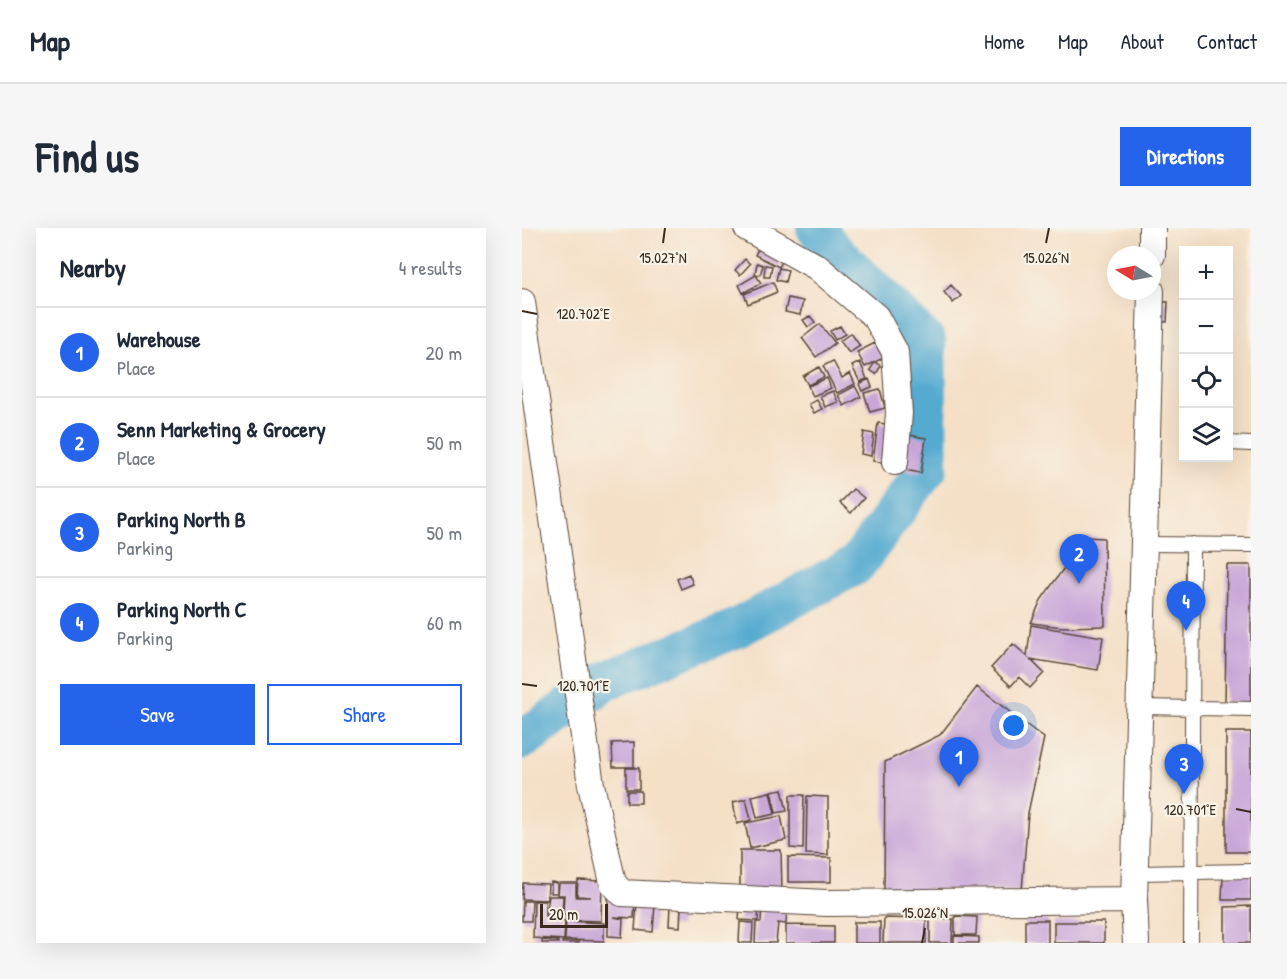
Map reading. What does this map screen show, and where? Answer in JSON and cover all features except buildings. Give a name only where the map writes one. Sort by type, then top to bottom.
[{"type":"street","points":[[747,228],[817,267],[876,317],[895,352],[899,413],[895,462]]},
{"type":"street","points":[[1152,228],[1152,246]]},
{"type":"street","points":[[1136,943],[1134,900],[1146,544],[1151,300]]},
{"type":"street","points":[[522,302],[565,616],[591,785],[613,883],[622,893],[827,903],[1134,900]]},
{"type":"lane","points":[[1233,443],[1251,444]]},
{"type":"lane","points":[[1146,544],[1251,545]]},
{"type":"lane","points":[[1191,943],[1190,708],[1193,544]]},
{"type":"lane","points":[[1141,707],[1251,709]]},
{"type":"lane","points":[[1136,873],[1251,871]]},
{"type":"waterway","points":[[522,740],[607,680],[735,629],[856,565],[928,467],[926,341],[832,249],[816,228]]},
{"type":"place","name":"Senn Marketing & Grocery","points":[[1079,584]]},
{"type":"place","name":"Parking North C","points":[[1186,631]]},
{"type":"place","name":"Warehouse","points":[[959,787]]},
{"type":"place","name":"Parking North B","points":[[1184,794]]}]
